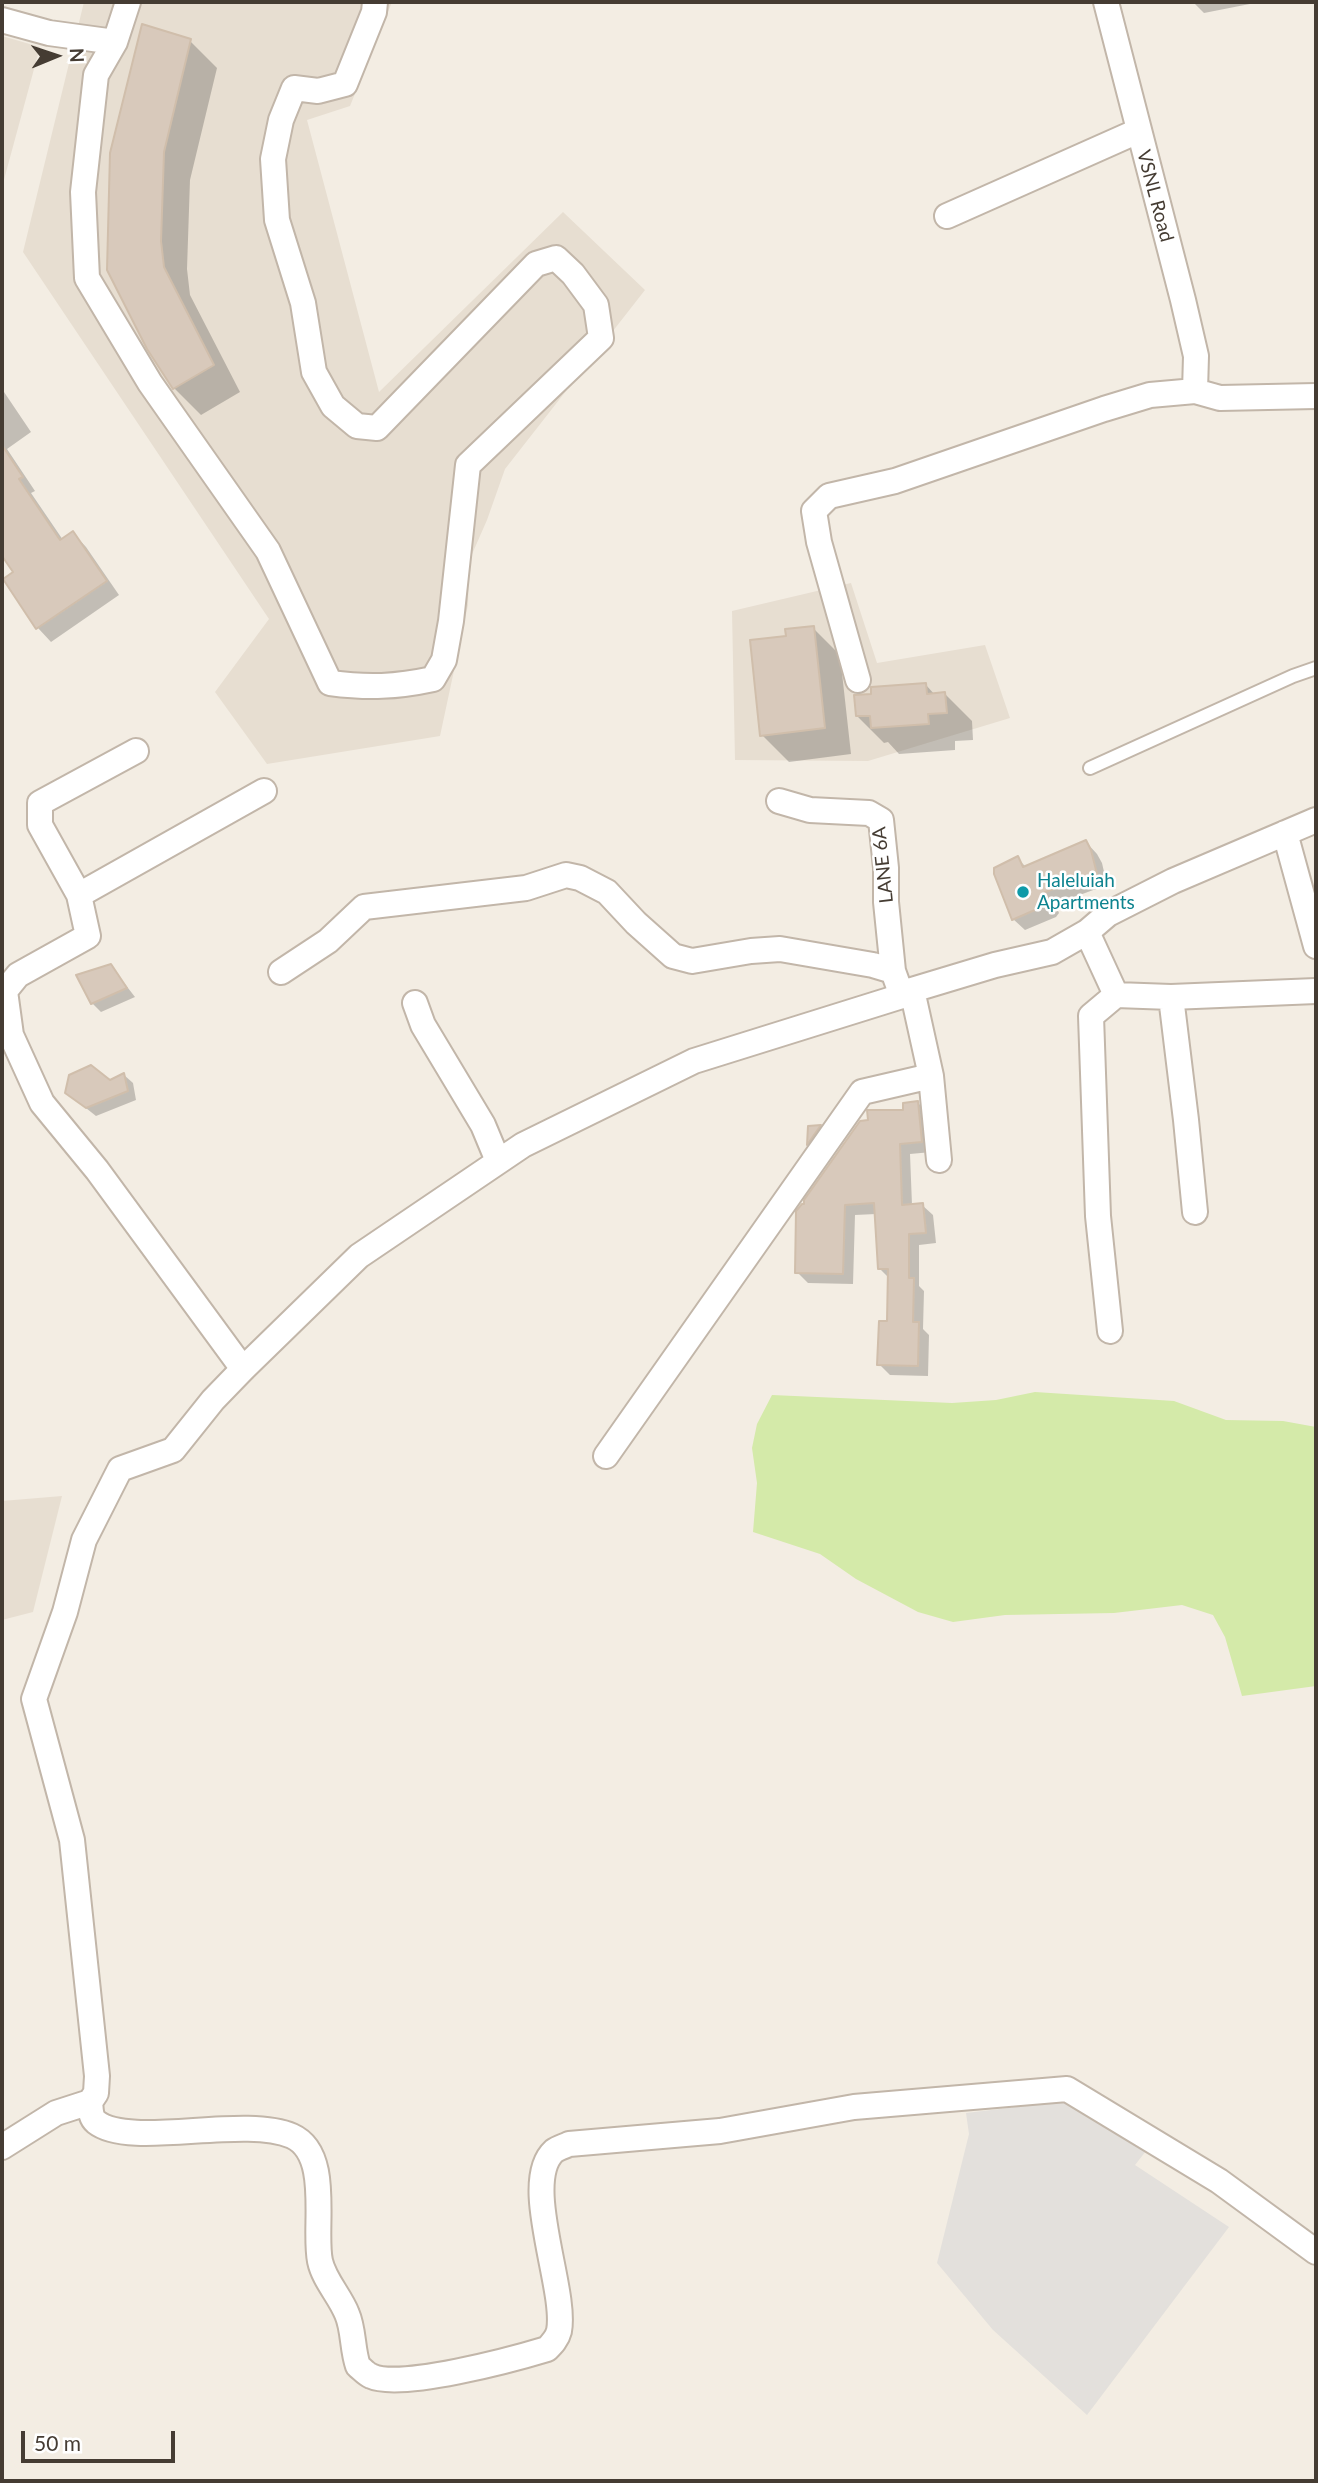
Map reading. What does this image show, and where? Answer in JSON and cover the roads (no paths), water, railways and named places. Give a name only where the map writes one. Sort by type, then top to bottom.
[{"type":"street","points":[[128,2],[115,42],[96,75],[83,192],[87,278],[150,383],[268,551],[330,683],[361,687],[396,687],[433,679],[444,660],[451,621],[468,465],[601,338],[596,305],[573,274],[556,258],[536,264],[377,428],[357,426],[333,406],[314,372],[303,303],[277,220],[273,159],[281,120],[294,88],[318,91],[345,84],[374,12],[375,2]]},
{"type":"street","name":"VSNL Road","points":[[1106,2],[1196,356],[1195,391]]},
{"type":"street","points":[[2,20],[49,33],[115,42]]},
{"type":"street","points":[[947,216],[1138,131]]},
{"type":"street","points":[[858,680],[819,542],[814,511],[829,496],[895,481],[1150,395],[1195,391],[1220,398],[1316,396]]},
{"type":"street","points":[[136,751],[40,803],[40,825],[79,895],[88,936],[18,975],[5,990],[11,1035],[42,1103],[97,1170],[243,1369]]},
{"type":"street","points":[[79,895],[264,791]]},
{"type":"street","name":"LANE 6A","points":[[779,802],[810,810],[869,813],[881,820],[893,971]]},
{"type":"street","points":[[2,2147],[56,2113],[90,2102],[96,2093],[97,2076],[72,1840],[34,1699],[65,1612],[84,1540],[120,1469],[173,1450],[213,1400],[359,1256],[523,1145],[694,1061],[907,993],[1052,952],[1087,932],[1108,914],[1173,881],[1316,820]]},
{"type":"street","points":[[1285,833],[1316,946]]},
{"type":"street","points":[[281,972],[328,941],[364,907],[526,888],[566,875],[580,878],[607,892],[673,957],[692,961],[780,949],[893,971],[907,993],[931,1076],[939,1160]]},
{"type":"street","points":[[1087,932],[1116,995]]},
{"type":"street","points":[[1110,1331],[1098,1216],[1091,1016],[1116,995],[1171,997],[1316,991]]},
{"type":"street","points":[[1171,997],[1195,1212]]},
{"type":"street","points":[[415,1003],[423,1025],[483,1125],[498,1161]]},
{"type":"street","points":[[606,1456],[862,1092],[931,1076]]},
{"type":"street","points":[[90,2102],[95,2121],[111,2129],[131,2132],[237,2129],[276,2131],[295,2137],[309,2153],[317,2176],[320,2261],[349,2316],[358,2366],[371,2376],[390,2380],[470,2369],[522,2357],[547,2349],[554,2342],[560,2313],[549,2252],[541,2176],[555,2151],[569,2144],[720,2131],[854,2108],[1068,2089],[1219,2180],[1316,2252]]},
{"type":"lane","points":[[1090,768],[1316,668]]},
{"type":"place","name":"Haleluiah Apartments","points":[[1023,892]]}]
